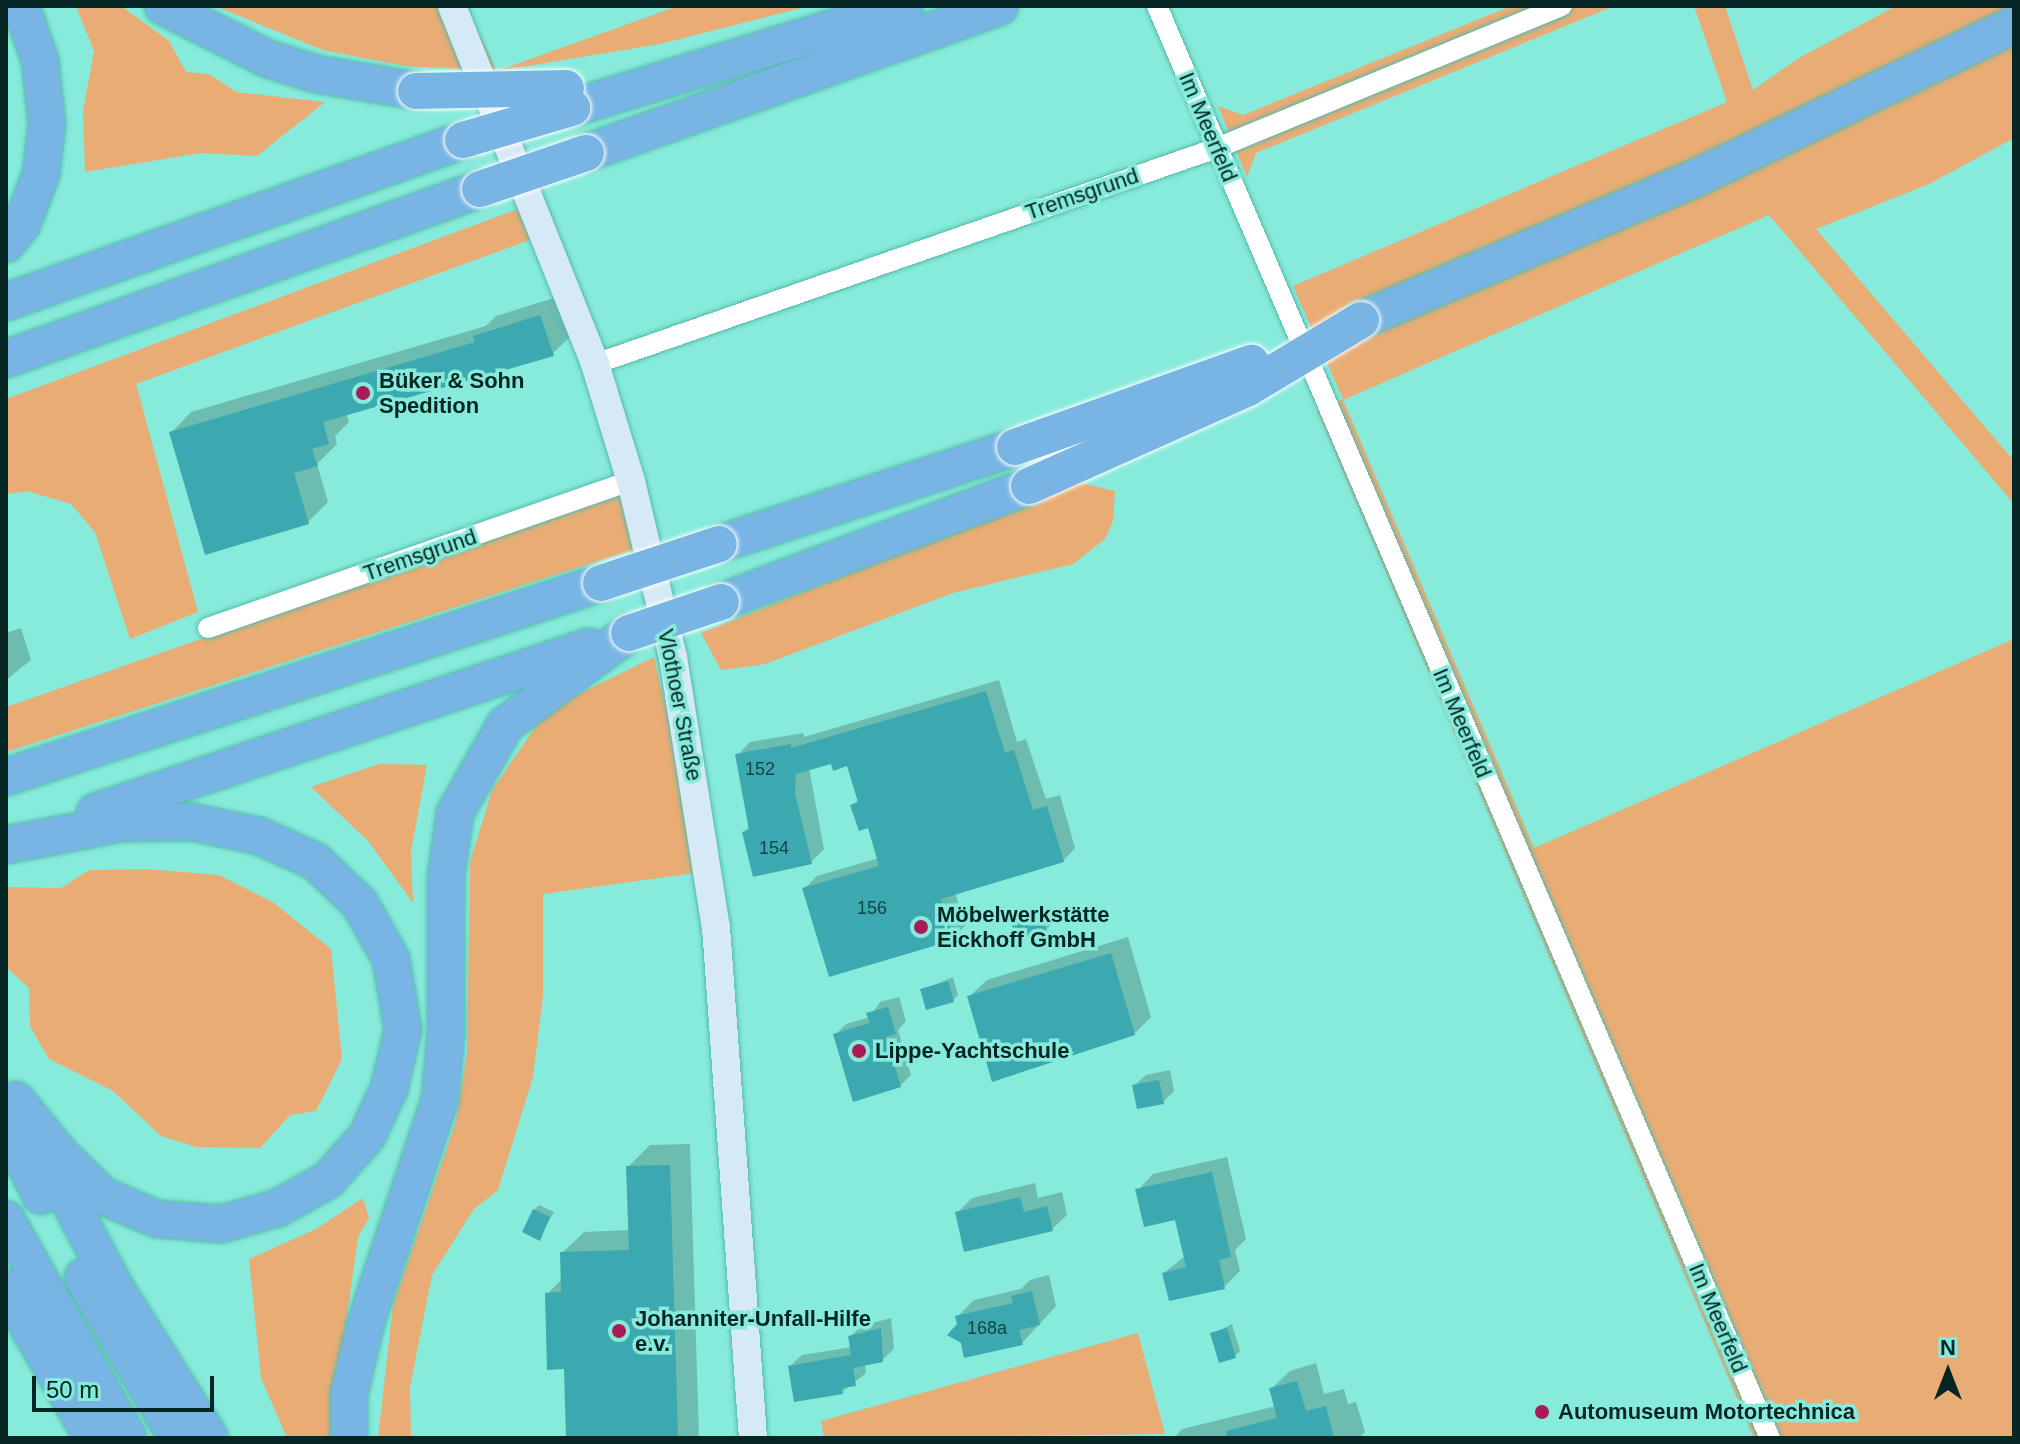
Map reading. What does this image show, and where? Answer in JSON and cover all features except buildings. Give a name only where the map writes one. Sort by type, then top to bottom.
[{"type":"highway","points":[[6,244],[22,224],[41,174],[47,124],[40,60],[21,6]]},
{"type":"highway","points":[[163,6],[268,59],[316,74],[416,91],[569,98]]},
{"type":"highway","points":[[6,359],[586,153],[872,34],[905,6]]},
{"type":"highway","points":[[6,302],[463,140],[569,98],[701,66],[1000,6]]},
{"type":"highway","points":[[6,777],[1015,447],[1361,320],[1665,192],[1871,97],[2014,25]]},
{"type":"highway","points":[[6,843],[721,602],[1029,486],[1248,388],[1361,320]]},
{"type":"highway","points":[[349,1438],[349,1394],[366,1322],[440,1099],[446,1033],[446,877],[455,813],[505,725],[629,633]]},
{"type":"highway","points":[[6,843],[121,823],[192,822],[259,836],[315,861],[360,904],[391,959],[403,1030],[389,1089],[367,1136],[328,1180],[278,1208],[221,1224],[157,1219],[103,1196],[9,1102]]},
{"type":"highway","points":[[9,1102],[127,1360],[177,1438]]},
{"type":"highway","points":[[9,1102],[116,1289],[210,1438]]},
{"type":"highway","points":[[6,1219],[128,1438]]},
{"type":"highway","points":[[6,1288],[93,1438]]},
{"type":"main road","name":"Vlothoer Straße","points":[[452,6],[484,75],[595,364],[631,481],[673,657],[716,927],[753,1438]]},
{"type":"street","name":"Im Meerfeld","points":[[1157,6],[1770,1438]]},
{"type":"street","name":"Tremsgrund","points":[[595,364],[1217,148],[1562,6]]},
{"type":"street","name":"Tremsgrund","points":[[208,628],[631,481]]},
{"type":"shaded area","points":[[76,6],[121,6],[169,41],[186,72],[209,74],[236,92],[325,102],[257,156],[201,153],[85,172],[83,111],[94,51]]},
{"type":"shaded area","points":[[215,6],[466,6],[497,71],[405,66],[323,50]]},
{"type":"shaded area","points":[[678,6],[809,6],[660,44],[497,71]]},
{"type":"shaded area","points":[[1511,6],[1614,6],[1256,153],[1247,177],[1218,106],[1243,115]]},
{"type":"shaded area","points":[[1694,6],[1725,6],[1753,90],[1799,58],[1896,6],[2014,6],[2014,138],[1929,184],[1816,229],[2014,461],[2014,504],[1769,215],[1343,400],[1534,848],[2014,639],[2014,1438],[1754,1438],[1317,410],[1343,399],[1293,286],[1727,102]]},
{"type":"shaded area","points":[[545,199],[557,230],[136,384],[198,612],[130,639],[95,532],[71,504],[27,491],[6,494],[6,399]]},
{"type":"shaded area","points":[[1077,482],[1115,491],[1113,521],[1105,539],[1073,564],[953,593],[765,664],[721,670],[701,633]]},
{"type":"shaded area","points":[[640,486],[651,544],[6,752],[6,707]]},
{"type":"shaded area","points":[[654,657],[678,760],[695,873],[543,894],[543,996],[533,1077],[498,1190],[474,1209],[432,1275],[410,1387],[411,1438],[378,1438],[393,1305],[455,1124],[467,1054],[470,862],[492,790],[548,709]]},
{"type":"shaded area","points":[[379,764],[427,765],[411,851],[413,903],[369,842],[311,787]]},
{"type":"shaded area","points":[[146,869],[219,875],[274,903],[331,949],[342,1059],[316,1111],[290,1115],[260,1148],[197,1147],[161,1136],[113,1091],[49,1059],[30,1026],[29,988],[6,967],[6,887],[61,888],[89,870]]},
{"type":"shaded area","points":[[363,1198],[369,1218],[358,1237],[330,1438],[287,1438],[261,1378],[249,1259],[316,1229]]},
{"type":"shaded area","points":[[1138,1333],[1165,1434],[824,1438],[821,1421]]},
{"type":"place","name":"Büker & Sohn Spedition","points":[[363,393]]},
{"type":"place","name":"Möbelwerkstätte Eickhoff GmbH","points":[[921,927]]},
{"type":"place","name":"Lippe-Yachtschule","points":[[859,1051]]},
{"type":"place","name":"Johanniter-Unfall-Hilfe e.v.","points":[[619,1331]]},
{"type":"place","name":"Automuseum Motortechnica","points":[[1542,1412]]}]
